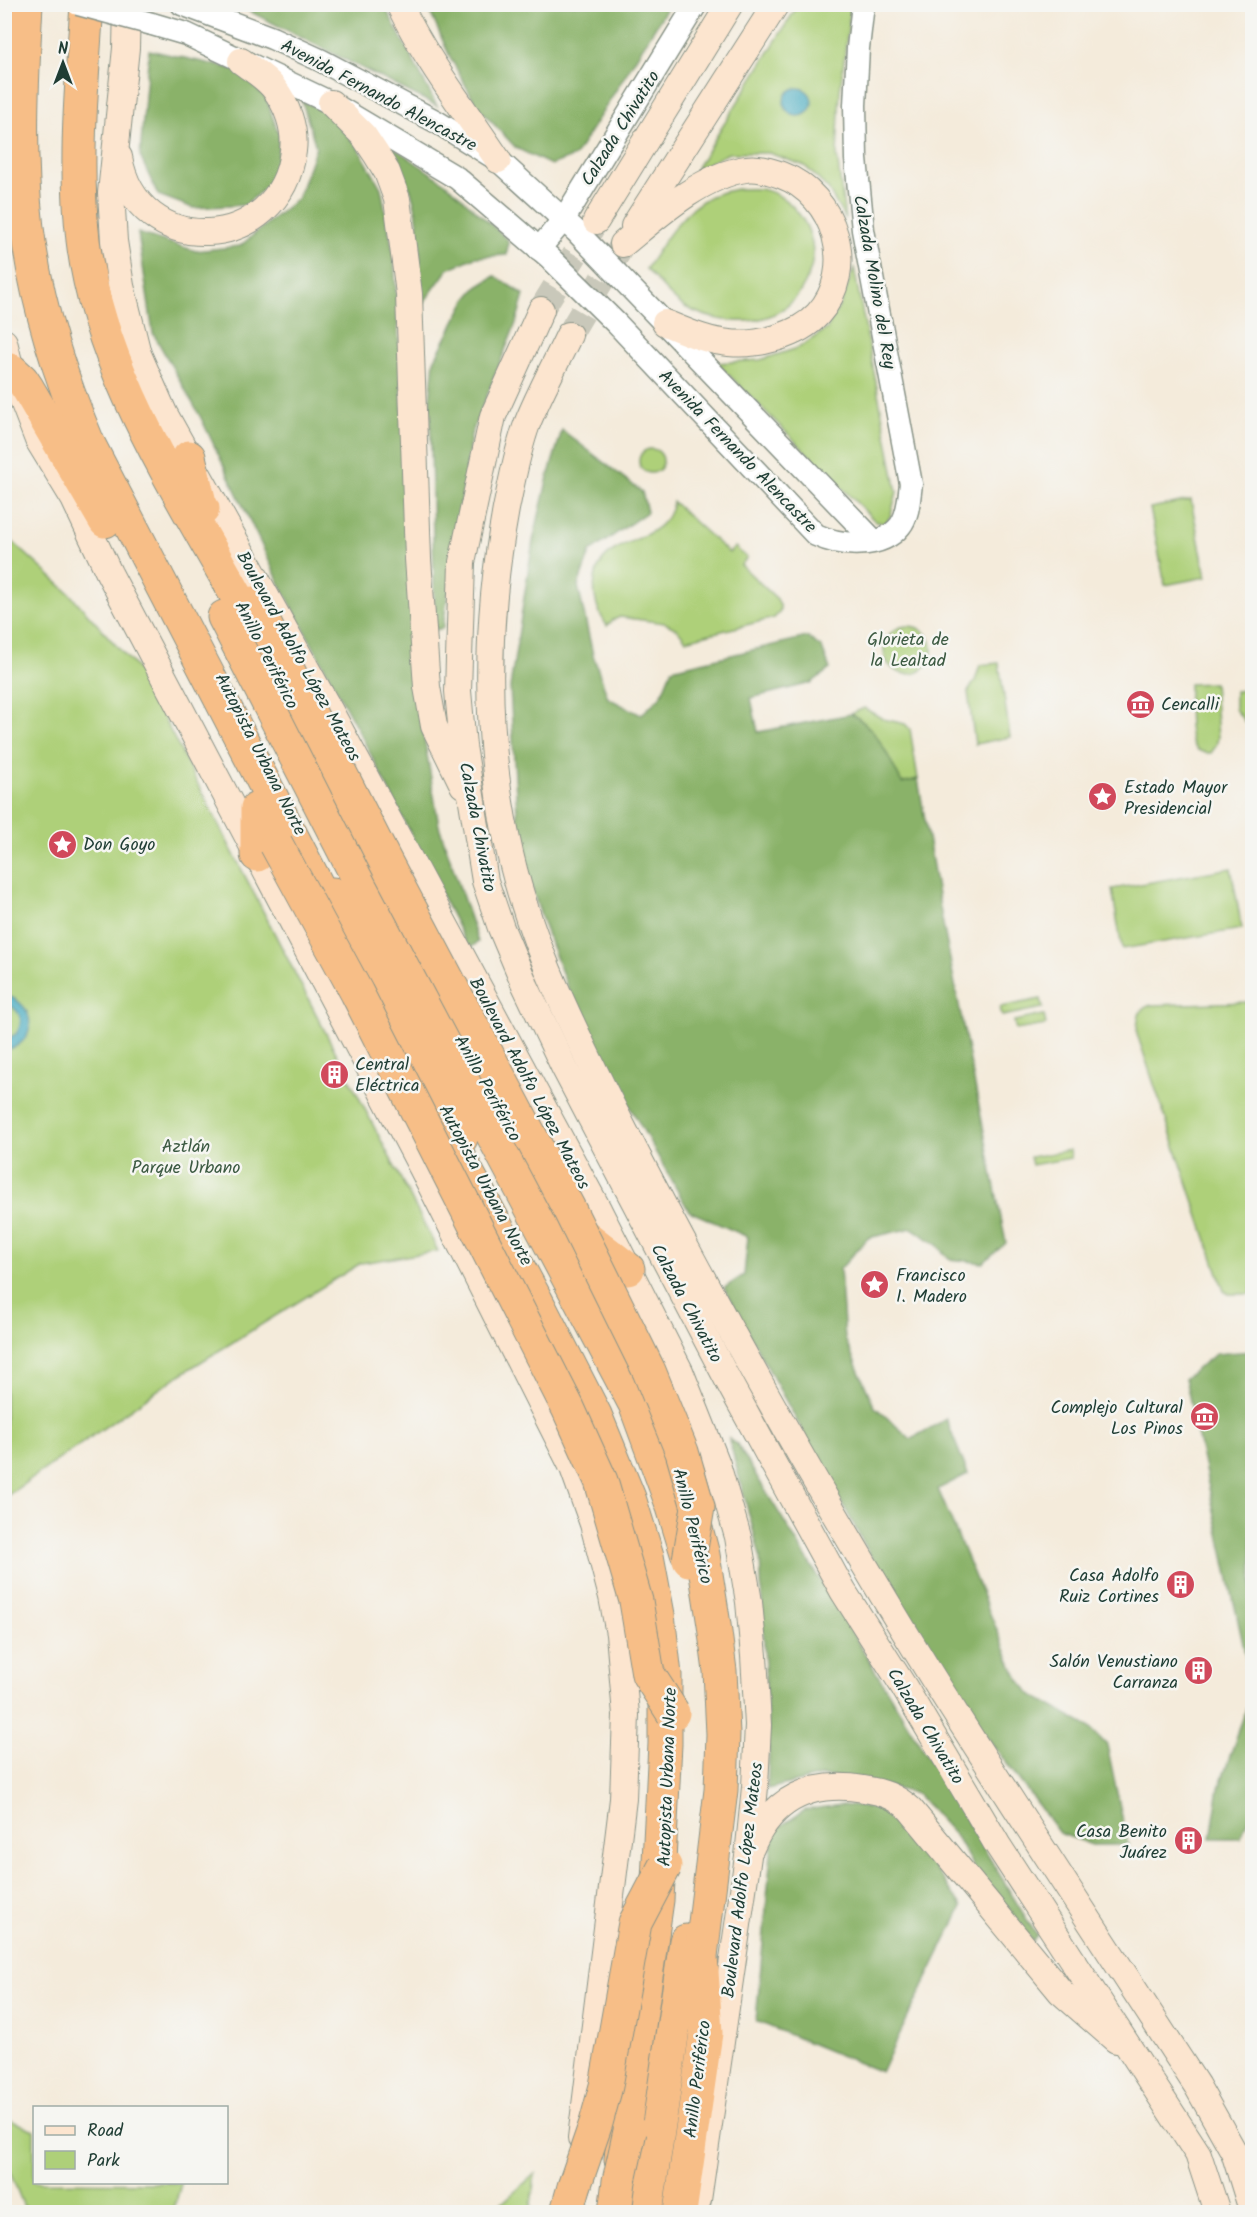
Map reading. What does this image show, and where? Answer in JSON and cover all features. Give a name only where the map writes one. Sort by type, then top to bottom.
[{"type":"highway","points":[[26,4],[22,147],[27,227],[31,257],[50,336],[71,403],[88,443],[422,1090],[536,1300],[595,1415],[629,1498],[647,1556],[658,1615],[665,1675],[662,1810],[657,1900],[624,2130],[616,2212]]},
{"type":"highway","name":"Autopista Urbana Norte","points":[[38,4],[33,77],[32,164],[38,235],[58,329],[96,439],[528,1266],[601,1412],[628,1474],[656,1565],[664,1611],[673,1713],[664,1866],[630,2131],[619,2181],[616,2212]]},
{"type":"highway","name":"Autopista Urbana Norte","points":[[76,4],[70,199],[75,252],[90,324],[112,387],[132,432],[226,620],[387,934],[635,1404],[674,1506],[689,1560],[700,1618],[706,1679],[704,1787],[684,1958],[646,2212]]},
{"type":"highway","name":"Anillo Periférico","points":[[87,4],[78,166],[83,242],[95,297],[126,391],[173,483],[262,644],[375,875],[433,986],[605,1298],[644,1380],[686,1487],[703,1555],[720,1671],[723,1734],[721,1790],[701,1956],[706,2033],[680,2212]]},
{"type":"highway","points":[[8,356],[91,495],[257,808],[267,850],[357,993],[568,1408],[592,1460],[612,1514],[636,1601],[648,1674],[673,1713]]},
{"type":"highway","points":[[189,457],[200,503],[254,603],[384,859],[569,1209],[649,1371],[681,1452],[698,1507],[689,1560]]},
{"type":"highway","points":[[559,1216],[628,1269]]},
{"type":"highway","points":[[567,2212],[606,2086],[635,1923],[664,1866]]},
{"type":"highway","points":[[674,2212],[698,2042],[684,1958]]},
{"type":"main road","name":"Boulevard Adolfo López Mateos","points":[[127,4],[126,48],[111,193],[114,241],[129,323],[138,354],[160,403],[335,721],[628,1269],[680,1371],[717,1464],[738,1537],[749,1602],[758,1725],[748,1856],[696,2203]]},
{"type":"main road","points":[[399,4],[444,83],[498,160]]},
{"type":"main road","name":"Calzada Chivatito","points":[[596,221],[730,4]]},
{"type":"main road","points":[[664,322],[699,337],[729,344],[763,341],[780,337],[800,328],[817,315],[827,302],[835,282],[838,257],[837,240],[828,217],[814,197],[802,186],[765,170],[748,168],[728,173],[708,182],[665,210],[622,244],[776,4]]},
{"type":"main road","points":[[116,142],[123,176],[130,192],[146,210],[165,224],[181,230],[214,232],[233,228],[250,220],[263,211],[280,191],[288,177],[294,146],[289,114],[281,99],[273,87],[241,61]]},
{"type":"main road","points":[[331,103],[364,136],[387,172],[397,199],[409,294],[418,559],[427,687],[437,734],[454,770],[471,797]]},
{"type":"main road","name":"Calzada Chivatito","points":[[541,310],[494,416],[462,562],[458,691],[471,797],[485,881],[501,928],[525,986],[564,1067],[721,1367],[843,1591],[904,1687],[997,1844],[1198,2154],[1217,2212]]},
{"type":"main road","name":"Calzada Chivatito","points":[[569,335],[526,427],[508,499],[492,605],[492,736],[507,840],[537,942],[557,995],[636,1153],[760,1385],[931,1674],[1197,2086],[1234,2152],[1252,2210]]},
{"type":"main road","points":[[8,356],[38,440],[74,499],[109,573],[267,850],[422,1168],[560,1439],[584,1494],[612,1597],[619,1634],[626,1714],[623,1799],[585,2095],[573,2212]]},
{"type":"main road","points":[[748,1856],[766,1823],[787,1802],[801,1794],[816,1788],[853,1787],[883,1792],[893,1797],[910,1809],[1061,1992],[1098,2026],[1131,2050]]},
{"type":"street","name":"Avenida Fernando Alencastre","points":[[76,4],[186,34],[331,103],[457,178],[539,249],[617,324],[816,535],[831,542],[874,541]]},
{"type":"street","name":"Avenida Fernando Alencastre","points":[[182,4],[272,38],[320,60],[437,122],[498,160],[564,219],[874,541]]},
{"type":"street","name":"Calzada Chivatito","points":[[539,249],[564,219],[696,4]]},
{"type":"street","name":"Calzada Molino del Rey","points":[[863,4],[855,105],[856,159],[862,230],[911,484],[909,504],[902,524],[891,535],[874,541]]},
{"type":"green space","points":[[264,4],[384,5],[437,106],[243,8]]},
{"type":"green space","points":[[427,5],[669,5],[575,156],[551,165],[516,148],[477,106],[450,57]]},
{"type":"green space","points":[[798,5],[851,5],[840,91],[837,155],[845,219],[828,189],[805,166],[769,153],[729,153],[696,169]]},
{"type":"green space","points":[[149,50],[238,70],[266,98],[279,135],[276,178],[245,205],[193,208],[158,195],[140,156]]},
{"type":"green space","points":[[302,101],[327,112],[356,144],[381,188],[394,256],[419,707],[439,826],[478,942],[469,949],[364,741],[281,586],[201,418],[153,333],[138,233],[196,251],[240,246],[298,198],[316,147]]},
{"type":"green space","points":[[393,147],[448,185],[508,240],[507,255],[475,257],[448,269],[422,305],[416,212],[408,183],[388,151]]},
{"type":"green space","points":[[738,189],[765,190],[775,193],[788,202],[799,214],[812,242],[813,258],[809,274],[800,292],[788,305],[757,320],[721,320],[685,307],[670,295],[646,269],[674,228],[700,202],[711,196]]},
{"type":"green space","points":[[854,268],[897,492],[890,517],[885,523],[876,522],[717,363],[760,360],[798,348],[827,329],[842,301]]},
{"type":"green space","points":[[495,276],[524,295],[516,323],[471,435],[443,628],[435,630],[430,400],[434,361],[466,300],[477,287]]},
{"type":"green space","points":[[562,430],[642,492],[647,512],[590,552],[578,586],[593,655],[608,698],[641,715],[661,696],[672,669],[807,637],[822,648],[830,669],[811,683],[751,698],[758,732],[851,714],[875,735],[902,783],[918,779],[942,919],[1006,1243],[983,1263],[949,1259],[937,1245],[912,1228],[868,1238],[840,1269],[845,1339],[874,1406],[911,1439],[946,1419],[968,1474],[938,1489],[1014,1671],[1029,1693],[1089,1727],[1107,1745],[1128,1845],[1092,1845],[1059,1833],[959,1700],[889,1589],[724,1288],[744,1275],[748,1237],[689,1211],[578,1015],[545,928],[519,849],[510,687],[533,541]]},
{"type":"green space","points":[[651,449],[659,453],[663,461],[659,469],[651,473],[643,469],[639,461],[643,453]]},
{"type":"green space","points":[[1191,500],[1206,577],[1165,585],[1150,508]]},
{"type":"green space","points":[[673,502],[729,553],[735,547],[747,558],[741,565],[777,599],[780,605],[780,612],[774,618],[686,640],[677,629],[665,623],[620,617],[607,626],[597,606],[595,596],[594,585],[600,565],[606,556],[616,549],[659,527],[670,512]]},
{"type":"green space","name":"Aztlán Parque Urbano","points":[[4,534],[68,592],[140,672],[438,1251],[361,1263],[178,1376],[5,1497]]},
{"type":"green space","name":"Glorieta de la Lealtad","points":[[908,626],[925,633],[932,650],[925,667],[908,674],[891,667],[884,650],[891,633]]},
{"type":"green space","points":[[999,663],[1010,737],[975,744],[968,692],[975,681],[980,665]]},
{"type":"green space","points":[[1214,683],[1218,738],[1211,753],[1206,753],[1197,750],[1191,740],[1188,716],[1189,684]]},
{"type":"green space","points":[[1252,690],[1252,722],[1245,722],[1235,709],[1235,691]]},
{"type":"green space","points":[[864,708],[883,719],[905,724],[910,729],[918,779],[902,783],[875,735],[851,714]]},
{"type":"green space","points":[[1231,868],[1242,929],[1122,949],[1112,889]]},
{"type":"green space","points":[[1041,999],[1043,1008],[1002,1016],[1000,1007]]},
{"type":"green space","points":[[1252,1002],[1252,1294],[1229,1294],[1224,1291],[1137,1034],[1140,1013],[1151,1005]]},
{"type":"green space","points":[[1044,1015],[1046,1025],[1016,1030],[1014,1021]]},
{"type":"green space","points":[[1070,1150],[1071,1158],[1032,1165],[1030,1157]]},
{"type":"green space","points":[[1252,1351],[1252,1685],[1185,1378],[1216,1354]]},
{"type":"green space","points":[[729,1439],[737,1444],[1037,1936],[1033,1941],[981,1881],[957,1838],[917,1794],[859,1779],[821,1776],[767,1789],[769,1755],[760,1556]]},
{"type":"green space","points":[[1252,1692],[1252,1810],[1240,1838],[1211,1838],[1219,1788]]},
{"type":"green space","points":[[841,1805],[881,1809],[905,1825],[962,1907],[881,2072],[756,2021],[773,1831],[805,1810]]},
{"type":"green space","points":[[5,2118],[33,2130],[33,2184],[181,2184],[173,2212],[26,2212],[5,2160]]},
{"type":"green space","points":[[535,2174],[530,2212],[492,2212]]},
{"type":"water","points":[[798,88],[808,92],[812,102],[808,112],[798,116],[788,112],[784,102],[788,92]]},
{"type":"water","points":[[5,995],[24,1007],[30,1024],[24,1040],[5,1050],[5,1040],[16,1034],[20,1020],[17,1012],[5,1004]]},
{"type":"tunnel","points":[[541,310],[596,221]]},
{"type":"tunnel","points":[[569,335],[623,244]]},
{"type":"place","name":"Cencalli","points":[[1140,704]]},
{"type":"place","name":"Estado Mayor Presidencial","points":[[1103,797]]},
{"type":"place","name":"Don Goyo","points":[[62,844]]},
{"type":"place","name":"Central Eléctrica","points":[[334,1074]]},
{"type":"place","name":"Francisco I. Madero","points":[[875,1285]]},
{"type":"place","name":"Complejo Cultural Los Pinos","points":[[1204,1417]]},
{"type":"place","name":"Casa Adolfo Ruiz Cortines","points":[[1180,1585]]},
{"type":"place","name":"Salón Venustiano Carranza","points":[[1199,1671]]},
{"type":"place","name":"Casa Benito Juárez","points":[[1188,1841]]}]
